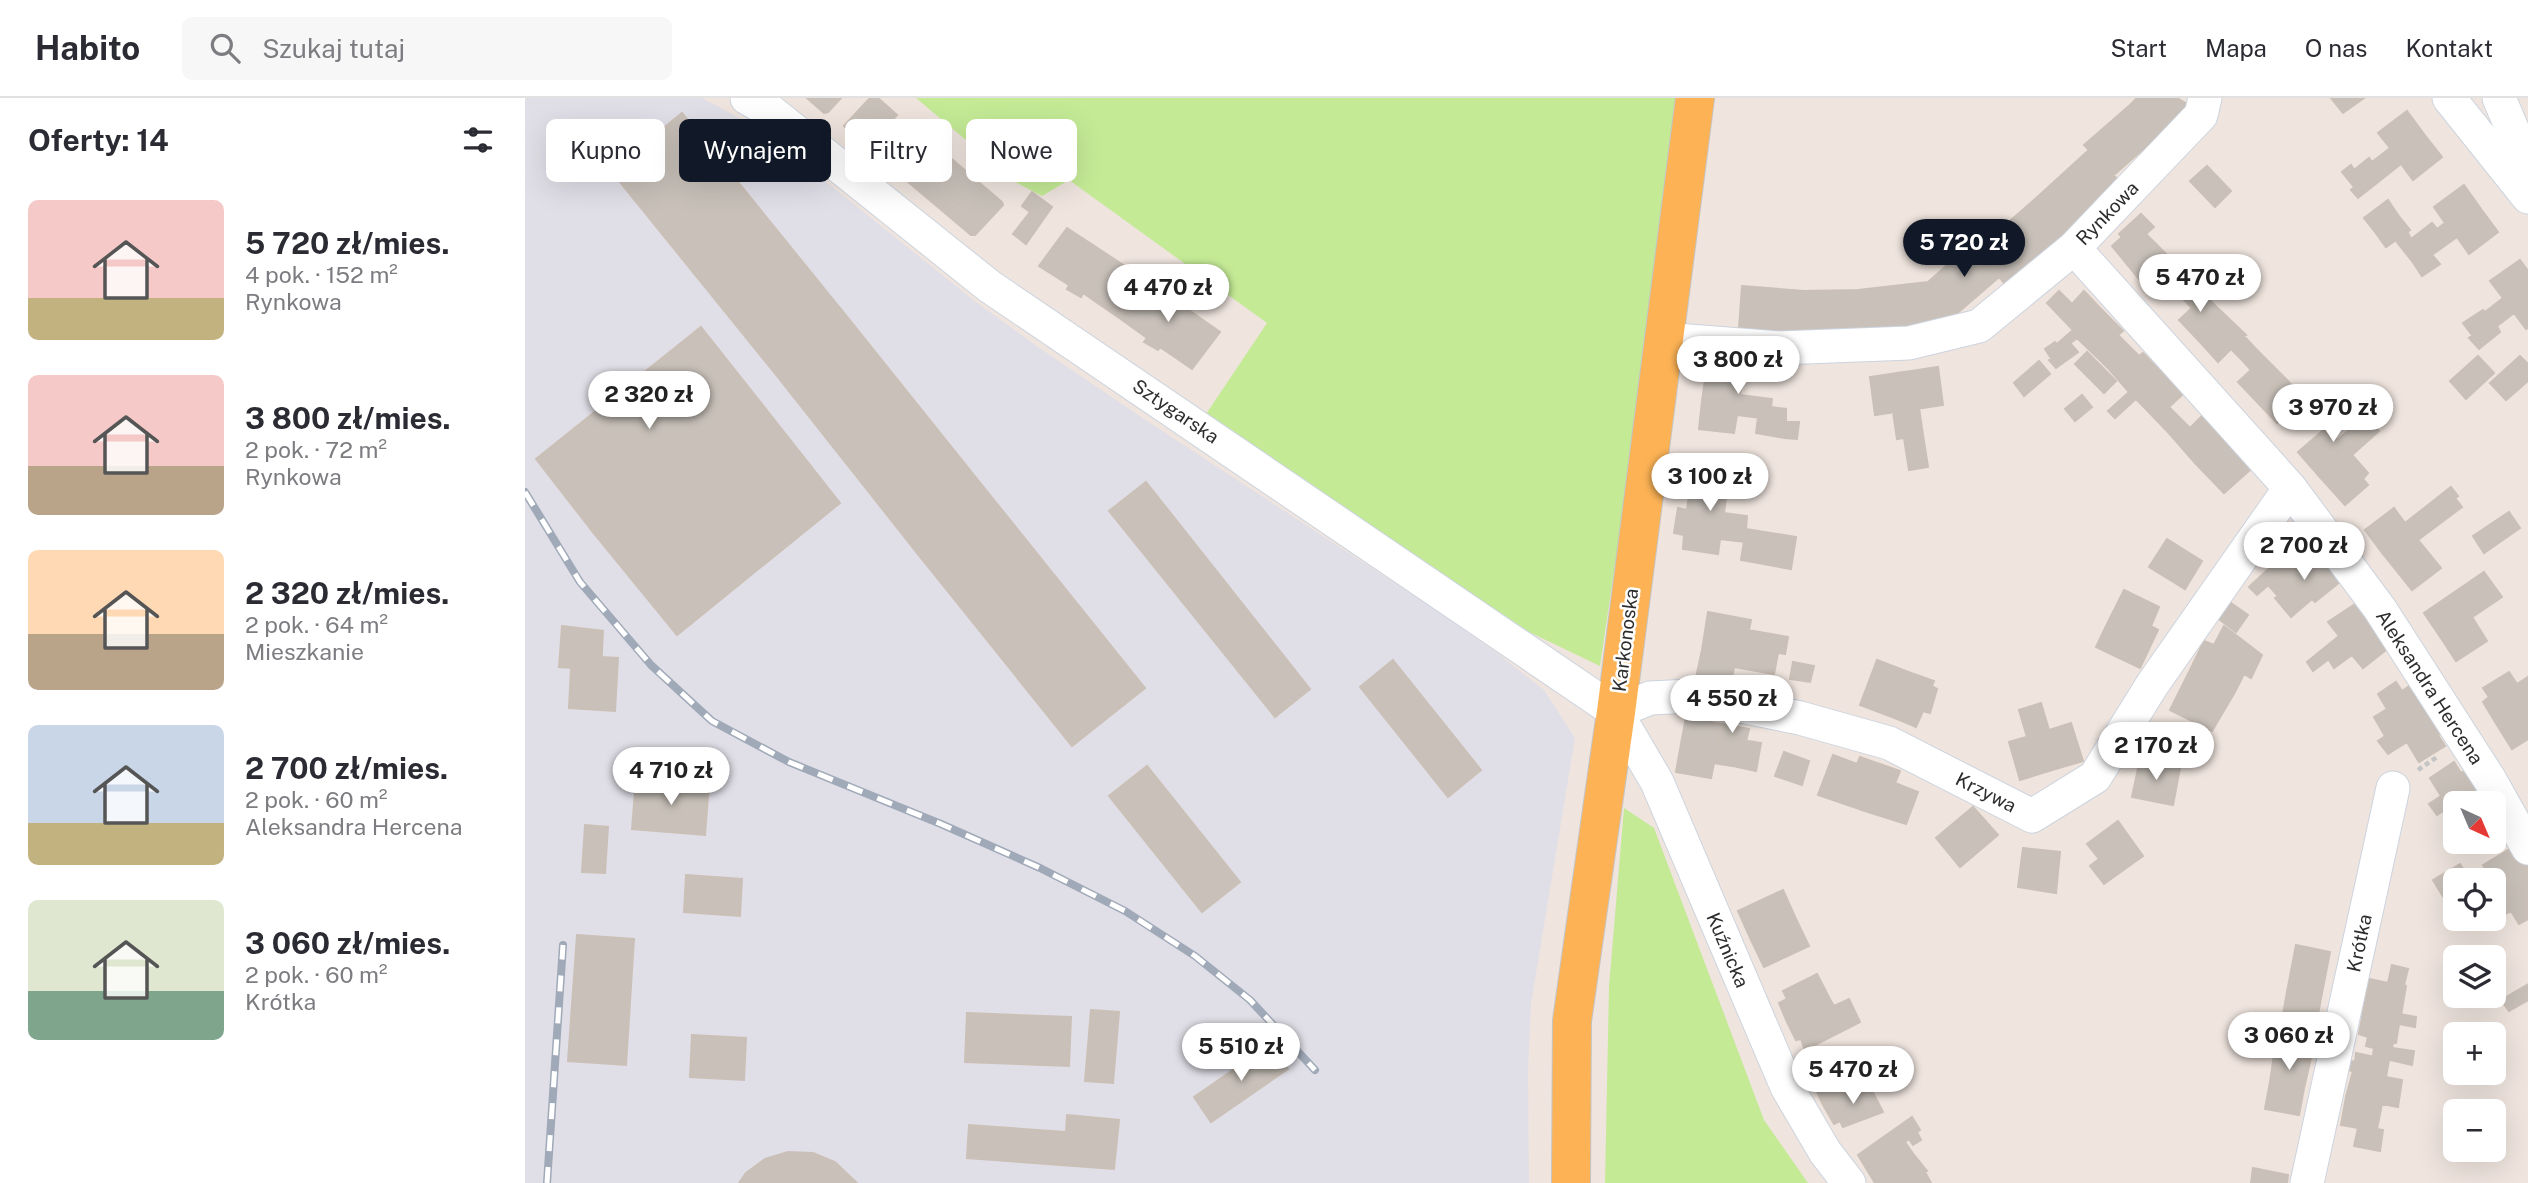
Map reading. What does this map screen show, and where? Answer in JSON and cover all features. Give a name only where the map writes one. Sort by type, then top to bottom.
[{"type":"main road","name":"Karkonoska","points":[[1571,1183],[1572,1021],[1616,712],[1695,98]]},
{"type":"street","name":"Sztygarska","points":[[747,98],[770,111],[989,286],[1616,712]]},
{"type":"street","name":"Rynkowa","points":[[1663,339],[1780,348],[1909,343],[1979,326],[2074,248],[2201,115],[2205,98]]},
{"type":"street","points":[[2449,98],[2528,197]]},
{"type":"street","points":[[2499,98],[2528,166]]},
{"type":"street","name":"Aleksandra Hercena","points":[[2074,248],[2290,488],[2380,608],[2528,848]]},
{"type":"street","name":"Krzywa","points":[[1616,712],[1650,698],[1691,695],[1800,718],[1889,743],[2032,816],[2095,777],[2152,685],[2290,488]]},
{"type":"street","name":"Kuźnicka","points":[[1616,712],[1657,782],[1787,1087],[1825,1152],[1849,1183]]},
{"type":"street","name":"Krótka","points":[[2308,1183],[2393,788]]},
{"type":"path","points":[[2393,788],[2463,739]]},
{"type":"shaded area","points":[[525,98],[702,98],[742,119],[679,119],[679,182],[826,182],[976,302],[1038,347],[1498,654],[1544,690],[1575,738],[1531,1004],[1528,1072],[1529,1183],[525,1183]]},
{"type":"green space","points":[[916,98],[1676,98],[1649,335],[1600,666],[1502,619],[1200,423],[1267,323],[1072,182],[1077,182],[1077,119],[966,119],[966,140],[952,128],[952,119],[941,119]]},
{"type":"green space","points":[[1016,182],[1066,182],[1042,196]]},
{"type":"green space","points":[[1624,808],[1654,828],[1764,1120],[1808,1183],[1605,1183],[1609,987]]},
{"type":"building","points":[[807,98],[841,98],[824,113]]},
{"type":"building","points":[[870,98],[878,98],[897,115],[893,119],[850,119]]},
{"type":"building","points":[[2137,98],[2177,98],[2192,107],[2157,137],[2129,106]]},
{"type":"building","points":[[2331,98],[2364,98],[2343,113]]},
{"type":"building","points":[[2129,106],[2157,137],[2114,175],[2084,145]]},
{"type":"building","points":[[2407,111],[2424,134],[2355,188],[2342,172],[2351,165],[2354,170],[2369,158],[2372,162],[2390,148],[2378,133]]},
{"type":"building","points":[[682,113],[687,119],[679,119],[679,182],[738,182],[840,308],[769,366],[620,182],[665,182],[665,127]]},
{"type":"building","points":[[2424,134],[2442,157],[2413,180],[2401,164],[2358,198],[2351,190]]},
{"type":"building","points":[[2089,150],[2122,184],[2065,236],[2033,201]]},
{"type":"building","points":[[952,159],[966,171],[966,182],[979,182],[1003,205],[975,235],[971,235],[908,182],[952,182]]},
{"type":"building","points":[[2207,166],[2231,191],[2215,207],[2190,181]]},
{"type":"building","points":[[2464,185],[2481,209],[2412,261],[2396,241],[2408,233],[2411,239],[2432,223],[2437,229],[2445,223],[2434,207]]},
{"type":"building","points":[[1032,192],[1052,207],[1026,244],[1013,234],[1030,212],[1022,206]]},
{"type":"building","points":[[2388,200],[2398,215],[2375,232],[2364,218]]},
{"type":"building","points":[[2033,201],[2065,236],[2007,287],[1978,249]]},
{"type":"building","points":[[2481,209],[2498,232],[2469,254],[2457,237],[2432,255],[2440,264],[2422,276],[2412,261]]},
{"type":"building","points":[[2141,214],[2154,227],[2146,234],[2165,253],[2139,279],[2112,246],[2122,237],[2119,234]]},
{"type":"building","points":[[2398,215],[2410,230],[2386,247],[2375,232]]},
{"type":"building","points":[[1067,228],[1143,278],[1118,317],[1083,293],[1081,297],[1067,289],[1069,285],[1039,266]]},
{"type":"building","points":[[1972,243],[1999,277],[1955,315],[1928,282]]},
{"type":"building","points":[[2165,253],[2195,286],[2183,299],[2171,287],[2158,299],[2139,279]]},
{"type":"building","points":[[2520,260],[2528,271],[2528,292],[2472,335],[2463,323],[2483,310],[2485,312],[2503,298],[2490,281]]},
{"type":"building","points":[[1143,278],[1220,332],[1192,369],[1160,347],[1158,350],[1144,342],[1147,338],[1118,317]]},
{"type":"building","points":[[1928,282],[1955,315],[1931,325],[1862,332],[1859,290]]},
{"type":"building","points":[[1742,286],[1803,291],[1798,333],[1739,328]]},
{"type":"building","points":[[2195,286],[2225,315],[2199,341],[2179,320],[2192,308],[2183,299]]},
{"type":"building","points":[[1859,290],[1862,332],[1798,333],[1803,291]]},
{"type":"building","points":[[2059,291],[2072,304],[2084,291],[2104,312],[2051,358],[2045,349],[2055,342],[2057,344],[2073,330],[2047,303]]},
{"type":"building","points":[[2528,292],[2528,328],[2526,329],[2514,313],[2497,326],[2500,332],[2479,349],[2469,338]]},
{"type":"building","points":[[840,308],[998,505],[925,563],[769,366]]},
{"type":"building","points":[[2104,312],[2123,331],[2118,335],[2129,346],[2108,368],[2077,338]]},
{"type":"building","points":[[2225,315],[2255,348],[2242,360],[2231,349],[2218,362],[2199,341]]},
{"type":"building","points":[[701,327],[762,404],[596,536],[536,459]]},
{"type":"building","points":[[2070,343],[2078,352],[2056,368],[2049,360]]},
{"type":"building","points":[[2129,346],[2139,356],[2143,353],[2163,374],[2115,418],[2108,411],[2129,392],[2108,368]]},
{"type":"building","points":[[2255,348],[2285,378],[2258,403],[2238,382],[2251,370],[2242,360]]},
{"type":"building","points":[[2087,352],[2101,366],[2089,378],[2075,364]]},
{"type":"building","points":[[2478,356],[2494,373],[2466,399],[2450,381]]},
{"type":"building","points":[[2520,356],[2528,364],[2528,381],[2506,400],[2490,383]]},
{"type":"building","points":[[2039,361],[2050,374],[2024,396],[2014,383]]},
{"type":"building","points":[[2101,366],[2116,381],[2104,393],[2089,378]]},
{"type":"building","points":[[1938,367],[1943,405],[1909,410],[1904,372]]},
{"type":"building","points":[[1904,372],[1909,410],[1875,415],[1870,377]]},
{"type":"building","points":[[1706,373],[1742,379],[1740,395],[1772,399],[1771,407],[1786,409],[1786,421],[1760,418],[1762,408],[1702,401]]},
{"type":"building","points":[[2163,374],[2182,395],[2169,407],[2180,418],[2167,431],[2137,400]]},
{"type":"building","points":[[2285,378],[2314,408],[2300,422],[2289,411],[2277,423],[2258,403]]},
{"type":"building","points":[[2082,395],[2092,407],[2075,421],[2065,409]]},
{"type":"building","points":[[1702,401],[1762,408],[1760,418],[1737,415],[1734,433],[1699,429]]},
{"type":"building","points":[[762,404],[840,503],[677,635],[596,536]]},
{"type":"building","points":[[1919,408],[1923,435],[1897,439],[1893,412]]},
{"type":"building","points":[[2367,411],[2376,421],[2318,475],[2298,452],[2326,428],[2337,440]]},
{"type":"building","points":[[2202,416],[2221,437],[2195,463],[2167,431],[2180,418],[2190,428]]},
{"type":"building","points":[[1758,418],[1787,422],[1785,438],[1756,433]]},
{"type":"building","points":[[1787,422],[1799,422],[1797,439],[1785,438]]},
{"type":"building","points":[[2372,425],[2379,431],[2352,455],[2368,473],[2363,479],[2368,485],[2345,505],[2318,475]]},
{"type":"building","points":[[1923,435],[1928,467],[1909,470],[1904,438]]},
{"type":"building","points":[[2221,437],[2251,469],[2224,493],[2195,463]]},
{"type":"building","points":[[1146,482],[1310,689],[1275,717],[1109,511]]},
{"type":"building","points":[[2451,487],[2458,496],[2383,554],[2365,530],[2394,508],[2405,523]]},
{"type":"building","points":[[1689,495],[1726,498],[1724,513],[1747,516],[1746,529],[1676,520],[1678,508],[1687,510]]},
{"type":"building","points":[[2455,498],[2462,507],[2418,540],[2441,568],[2412,590],[2383,554]]},
{"type":"building","points":[[998,505],[1145,688],[1072,746],[925,563]]},
{"type":"building","points":[[2509,512],[2520,528],[2484,553],[2473,536]]},
{"type":"building","points":[[1676,520],[1746,529],[1744,542],[1720,539],[1718,554],[1683,549],[1684,535],[1674,533]]},
{"type":"building","points":[[2285,520],[2290,527],[2294,522],[2314,545],[2257,595],[2249,587],[2278,560],[2266,547],[2276,538],[2269,532]]},
{"type":"building","points":[[1746,529],[1796,537],[1791,569],[1741,560]]},
{"type":"building","points":[[2167,539],[2202,561],[2185,589],[2149,567]]},
{"type":"building","points":[[2314,545],[2341,581],[2315,602],[2312,599],[2291,617],[2268,585]]},
{"type":"building","points":[[2484,572],[2502,597],[2441,638],[2424,613]]},
{"type":"building","points":[[2124,590],[2159,607],[2151,626],[2158,630],[2149,649],[2105,628]]},
{"type":"building","points":[[2221,596],[2248,615],[2236,632],[2210,612]]},
{"type":"building","points":[[2358,602],[2375,624],[2313,671],[2307,662],[2339,636],[2328,622]]},
{"type":"building","points":[[1708,612],[1751,620],[1749,630],[1742,629],[1739,646],[1762,650],[1760,661],[1702,650]]},
{"type":"building","points":[[2472,617],[2487,641],[2456,661],[2441,638]]},
{"type":"building","points":[[2375,624],[2391,646],[2363,668],[2352,655],[2334,668],[2329,660]]},
{"type":"building","points":[[562,626],[603,631],[601,670],[559,667]]},
{"type":"building","points":[[2224,626],[2262,655],[2251,678],[2244,674],[2235,692],[2190,670],[2204,641],[2214,645]]},
{"type":"building","points":[[2105,628],[2149,649],[2140,668],[2096,647]]},
{"type":"building","points":[[1742,629],[1788,637],[1785,654],[1739,646]]},
{"type":"building","points":[[1702,650],[1760,661],[1762,650],[1778,653],[1774,674],[1734,667],[1731,684],[1696,678]]},
{"type":"building","points":[[601,657],[618,658],[615,711],[569,708],[571,668],[601,670]]},
{"type":"building","points":[[1393,660],[1481,770],[1448,797],[1360,687]]},
{"type":"building","points":[[1877,660],[1914,674],[1897,719],[1860,705]]},
{"type":"building","points":[[1793,662],[1814,666],[1810,682],[1790,679]]},
{"type":"building","points":[[2190,670],[2235,692],[2212,731],[2170,710]]},
{"type":"building","points":[[2509,672],[2517,684],[2528,677],[2528,706],[2497,725],[2483,702],[2489,697],[2483,688]]},
{"type":"building","points":[[1914,674],[1934,681],[1932,686],[1937,689],[1930,713],[1923,711],[1916,727],[1897,719]]},
{"type":"building","points":[[2396,682],[2402,691],[2414,683],[2429,707],[2385,736],[2374,717],[2387,709],[2378,694]]},
{"type":"building","points":[[2041,703],[2049,730],[2027,737],[2019,710]]},
{"type":"building","points":[[2528,706],[2528,739],[2512,749],[2497,725]]},
{"type":"building","points":[[2429,707],[2444,731],[2438,735],[2445,746],[2419,762],[2407,742],[2388,754],[2378,741]]},
{"type":"building","points":[[1686,717],[1721,724],[1718,743],[1711,749],[1681,744]]},
{"type":"building","points":[[2071,723],[2083,761],[2052,770],[2040,733]]},
{"type":"building","points":[[1721,724],[1749,729],[1746,741],[1737,739],[1736,746],[1718,743]]},
{"type":"building","points":[[2040,733],[2052,770],[2020,780],[2009,742]]},
{"type":"building","points":[[1737,739],[1761,743],[1756,771],[1733,766]]},
{"type":"building","points":[[1718,743],[1736,746],[1733,766],[1714,763],[1711,749]]},
{"type":"building","points":[[1681,744],[1711,749],[1714,763],[1711,778],[1676,772]]},
{"type":"building","points":[[1784,752],[1809,761],[1802,785],[1775,776]]},
{"type":"building","points":[[1833,755],[1857,764],[1860,757],[1880,764],[1862,810],[1818,795]]},
{"type":"building","points":[[2140,759],[2180,768],[2173,805],[2132,797]]},
{"type":"building","points":[[2454,762],[2461,773],[2467,770],[2480,791],[2443,791],[2443,811],[2437,815],[2429,804],[2441,796],[2430,778]]},
{"type":"building","points":[[1880,764],[1900,771],[1895,783],[1918,792],[1906,824],[1862,810]]},
{"type":"building","points":[[1147,766],[1240,882],[1202,912],[1109,796]]},
{"type":"building","points":[[636,779],[709,784],[705,835],[632,829]]},
{"type":"building","points":[[1973,807],[1998,835],[1960,867],[1936,838]]},
{"type":"building","points":[[2118,821],[2143,856],[2104,884],[2090,866],[2099,859],[2087,844]]},
{"type":"building","points":[[585,825],[608,827],[605,873],[582,872]]},
{"type":"building","points":[[2023,848],[2060,852],[2056,893],[2018,887]]},
{"type":"building","points":[[2508,850],[2515,860],[2521,857],[2528,867],[2528,885],[2506,899],[2506,868],[2485,868],[2483,865],[2506,854]]},
{"type":"building","points":[[2443,874],[2443,896],[2433,880]]},
{"type":"building","points":[[686,875],[742,879],[740,916],[684,912]]},
{"type":"building","points":[[2528,885],[2528,919],[2519,924],[2511,911],[2506,914],[2506,899]]},
{"type":"building","points":[[1783,890],[1796,919],[1751,940],[1738,911]]},
{"type":"building","points":[[1796,919],[1809,946],[1764,967],[1751,940]]},
{"type":"building","points":[[577,935],[634,939],[626,1065],[568,1061]]},
{"type":"building","points":[[2296,945],[2330,952],[2321,998],[2287,992]]},
{"type":"building","points":[[2392,965],[2408,969],[2401,1015],[2364,1007],[2369,979],[2388,983]]},
{"type":"building","points":[[1817,974],[1831,1001],[1787,1022],[1779,1003],[1787,999],[1783,991]]},
{"type":"building","points":[[2527,985],[2528,1000],[2509,1011],[2506,997]]},
{"type":"building","points":[[2287,992],[2321,998],[2316,1026],[2282,1020]]},
{"type":"building","points":[[1849,999],[1860,1022],[1805,1050],[1801,1039],[1796,1040],[1787,1022],[1831,1001],[1834,1006]]},
{"type":"building","points":[[2364,1007],[2416,1017],[2415,1027],[2399,1024],[2396,1043],[2393,1043],[2392,1048],[2414,1051],[2412,1065],[2373,1056],[2374,1048],[2366,1046],[2368,1037],[2359,1034]]},
{"type":"building","points":[[1091,1010],[1119,1012],[1113,1083],[1085,1081]]},
{"type":"building","points":[[967,1013],[1071,1017],[1069,1066],[965,1062]]},
{"type":"building","points":[[2282,1020],[2316,1026],[2310,1062],[2274,1055]]},
{"type":"building","points":[[692,1035],[746,1038],[744,1080],[690,1077]]},
{"type":"building","points":[[1271,1044],[1288,1069],[1211,1122],[1194,1097]]},
{"type":"building","points":[[2356,1053],[2389,1060],[2386,1077],[2402,1080],[2398,1107],[2346,1097],[2353,1071],[2346,1070],[2348,1060],[2355,1062]]},
{"type":"building","points":[[1854,1054],[1868,1083],[1822,1103],[1815,1087],[1821,1084],[1816,1075]]},
{"type":"building","points":[[2274,1055],[2310,1062],[2304,1088],[2270,1082]]},
{"type":"building","points":[[2270,1082],[2304,1088],[2299,1115],[2265,1109]]},
{"type":"building","points":[[1868,1083],[1883,1112],[1843,1127],[1840,1121],[1834,1124],[1822,1103]]},
{"type":"building","points":[[2346,1097],[2382,1104],[2377,1129],[2383,1130],[2380,1151],[2354,1146],[2358,1128],[2341,1125]]},
{"type":"building","points":[[1067,1115],[1119,1120],[1114,1169],[967,1158],[969,1125],[1066,1132]]},
{"type":"building","points":[[1912,1117],[1920,1130],[1917,1132],[1921,1140],[1913,1145],[1909,1139],[1905,1142],[1914,1155],[1875,1183],[1858,1155]]},
{"type":"building","points":[[788,1152],[813,1153],[835,1162],[857,1183],[739,1183],[746,1173],[765,1159]]},
{"type":"building","points":[[1914,1155],[1927,1171],[1925,1172],[1931,1183],[1876,1183]]},
{"type":"building","points":[[2253,1168],[2288,1175],[2287,1183],[2251,1183]]},
{"type":"railway","points":[[525,492],[580,582],[651,665],[712,721],[789,762],[941,824],[1040,868],[1125,911],[1195,956],[1250,1000],[1315,1070]]},
{"type":"railway","points":[[547,1183],[563,945]]}]
